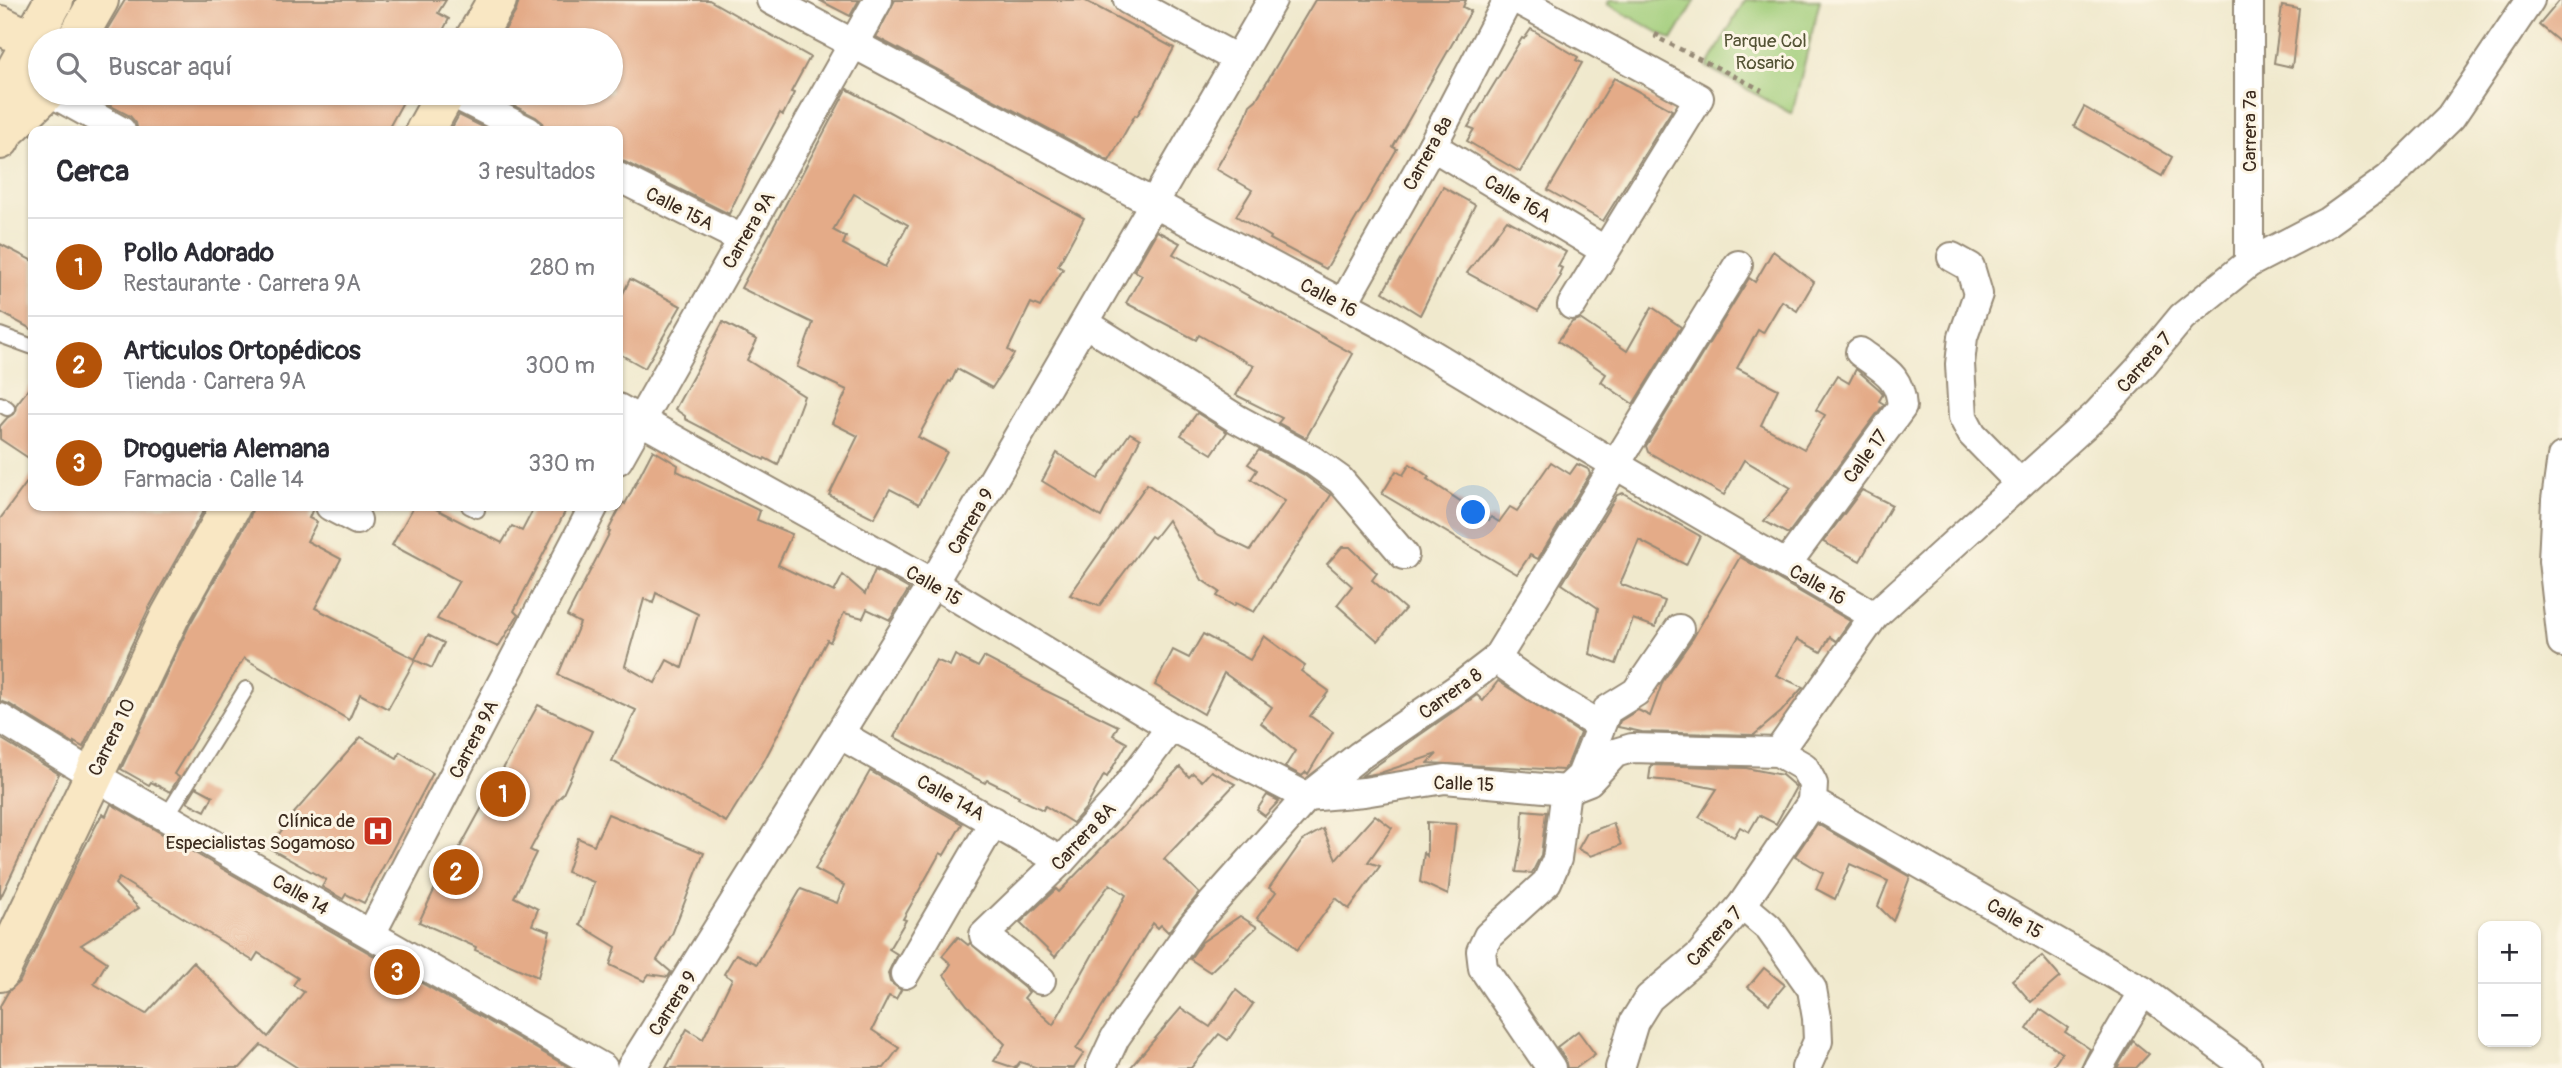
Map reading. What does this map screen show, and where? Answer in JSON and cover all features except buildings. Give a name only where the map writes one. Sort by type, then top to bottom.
[{"type":"street","points":[[40,28],[54,0]]},
{"type":"street","points":[[83,28],[99,0]]},
{"type":"street","points":[[481,28],[497,0]]},
{"type":"street","name":"Calle 16","points":[[771,0],[1385,326],[1874,616]]},
{"type":"street","name":"Carrera 9A","points":[[623,437],[628,414],[742,239],[878,0]]},
{"type":"street","points":[[1128,0],[1237,59]]},
{"type":"street","name":"Carrera 9","points":[[631,1068],[933,583],[1272,0]]},
{"type":"street","name":"Carrera 8a","points":[[1343,304],[1432,146],[1508,0]]},
{"type":"street","points":[[1517,0],[1699,98],[1604,250],[1573,305]]},
{"type":"street","name":"Carrera 7ª","points":[[2249,0],[2249,263]]},
{"type":"street","name":"Carrera 7","points":[[1778,752],[1874,616],[2096,415],[2140,369],[2182,317],[2249,263],[2329,222],[2389,178],[2451,117],[2530,0]]},
{"type":"street","points":[[2,136],[22,64]]},
{"type":"street","points":[[74,105],[112,126]]},
{"type":"street","points":[[428,126],[439,105]]},
{"type":"street","points":[[476,105],[518,126]]},
{"type":"street","name":"Calle 16A","points":[[1432,146],[1604,250]]},
{"type":"street","name":"Calle 15A","points":[[623,180],[742,239]]},
{"type":"street","points":[[1952,257],[1970,267],[1978,294],[1963,337],[1960,364],[1963,417],[1972,434],[2020,483]]},
{"type":"street","name":"Carrera 8","points":[[1101,1068],[1115,1038],[1194,924],[1307,797],[1359,756],[1496,659],[1738,265]]},
{"type":"street","points":[[1085,323],[1237,419],[1331,473],[1404,555]]},
{"type":"street","name":"Calle 17","points":[[1786,565],[1902,408],[1901,391],[1894,377],[1860,352]]},
{"type":"street","name":"Calle 15","points":[[628,414],[933,583],[1171,727],[1307,797],[1364,792],[1446,779],[1566,790]]},
{"type":"street","points":[[2562,457],[2556,500],[2553,561],[2562,643]]},
{"type":"street","name":"Carrera 10","points":[[0,972],[170,616],[228,511]]},
{"type":"street","points":[[340,511],[358,520]]},
{"type":"street","name":"Carrera 9A","points":[[371,934],[591,511]]},
{"type":"street","points":[[1551,1068],[1483,968],[1481,951],[1488,936],[1548,882],[1557,859],[1566,790],[1581,776],[1607,710],[1636,692],[1679,629]]},
{"type":"street","points":[[1496,659],[1537,688],[1600,725]]},
{"type":"street","name":"Calle 14","points":[[0,718],[93,775],[603,1068]]},
{"type":"street","name":"Carrera 8A","points":[[1041,980],[984,935],[1061,861],[1118,799],[1171,727]]},
{"type":"street","name":"Calle 14A","points":[[841,734],[1061,861]]},
{"type":"street","points":[[1566,790],[1589,781],[1615,753],[1632,748],[1778,752],[1804,767],[1813,784],[1812,802]]},
{"type":"street","name":"Carrera 7","points":[[1620,1068],[1634,1022],[1649,998],[1700,955],[1742,905],[1812,802]]},
{"type":"street","name":"Calle 15","points":[[1812,802],[2143,991],[2248,1068]]},
{"type":"street","points":[[905,974],[994,821]]},
{"type":"street","points":[[1742,905],[1769,928],[1812,989],[1818,1041],[1806,1068]]},
{"type":"street","points":[[2098,1068],[2143,991]]},
{"type":"lane","points":[[0,335],[28,345]]},
{"type":"lane","points":[[166,817],[246,689]]},
{"type":"path","points":[[1658,33],[1656,37],[1762,90]]},
{"type":"green space","points":[[1610,0],[1696,0],[1672,40],[1607,4]]},
{"type":"green space","name":"Parque Col Rosario","points":[[1745,0],[1820,0],[1792,114],[1707,67]]},
{"type":"place","name":"Pollo Adorado","points":[[503,794]]},
{"type":"place","name":"Clínica de Especialistas Sogamoso","points":[[378,831]]},
{"type":"place","name":"Articulos Ortopédicos","points":[[456,872]]},
{"type":"place","name":"Drogueria Alemana","points":[[397,972]]}]
